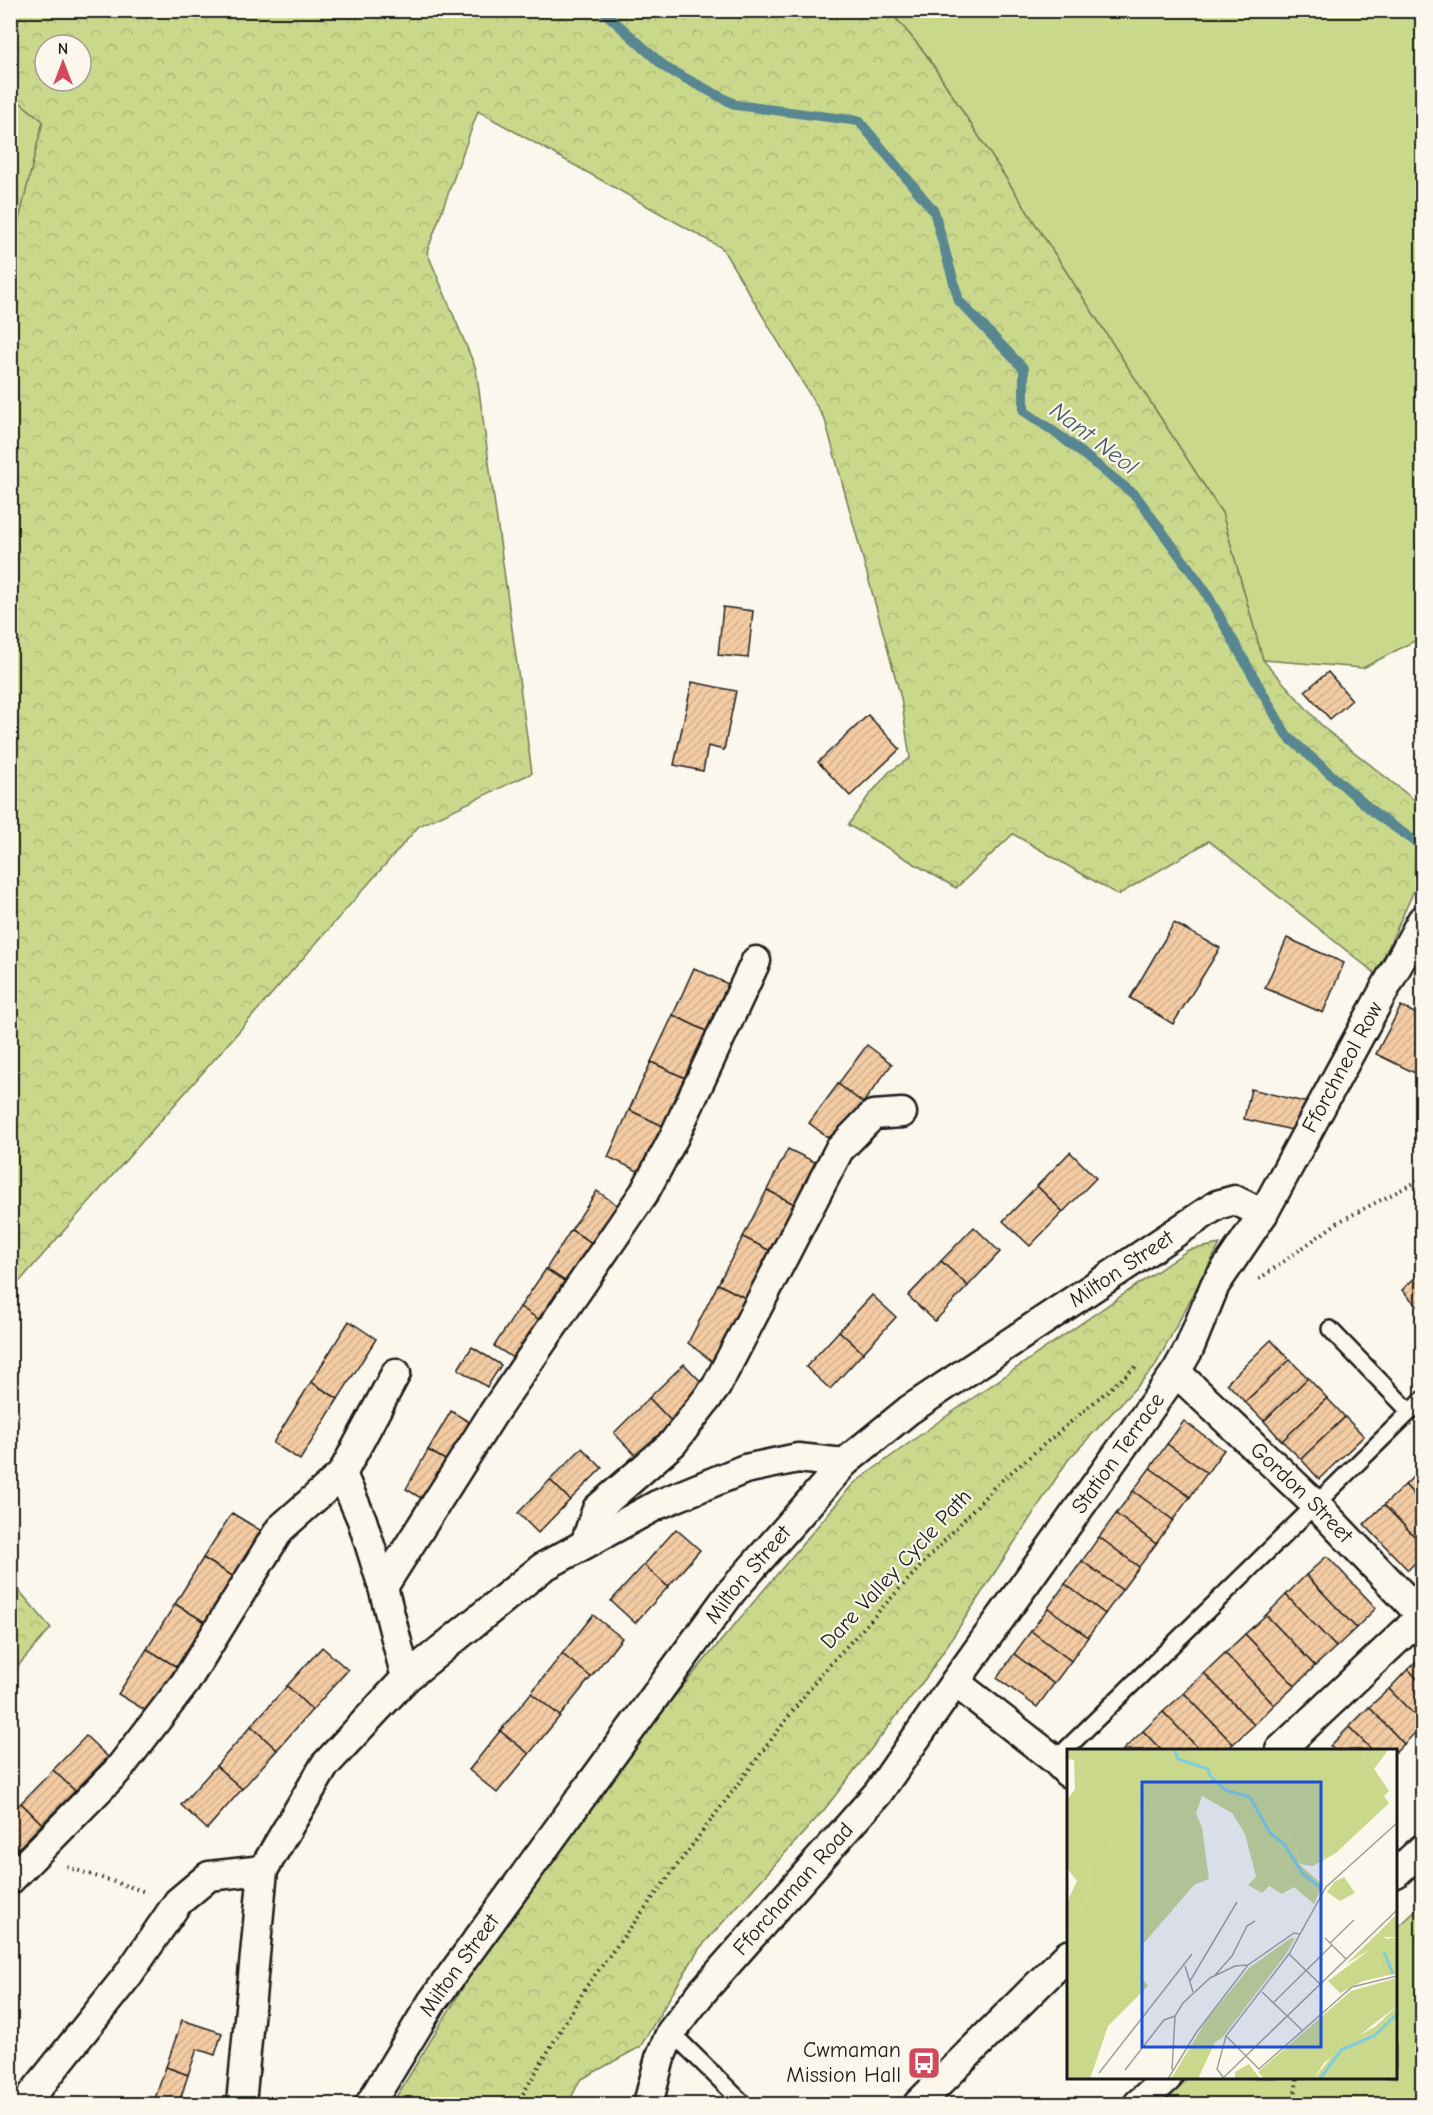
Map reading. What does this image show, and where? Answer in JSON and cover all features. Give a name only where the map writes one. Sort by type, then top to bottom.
[{"type":"street","name":"Fforchneol Row","points":[[1263,1214],[1422,920]]},
{"type":"street","points":[[383,1587],[494,1412],[644,1193],[673,1139],[756,961]]},
{"type":"street","points":[[585,1544],[597,1509],[673,1443],[716,1387],[839,1150],[873,1114],[902,1113]]},
{"type":"street","name":"Milton Street","points":[[370,2104],[432,2002],[731,1592],[844,1463],[909,1410],[1217,1205],[1234,1200],[1263,1214]]},
{"type":"street","name":"Station Terrace","points":[[955,1682],[1176,1372],[1189,1348],[1215,1285],[1263,1214]]},
{"type":"street","name":"Gordon Street","points":[[1176,1372],[1316,1504],[1422,1616]]},
{"type":"street","points":[[10,1880],[118,1770],[185,1683],[280,1528],[342,1474],[396,1373]]},
{"type":"street","points":[[241,2104],[262,1870],[325,1765],[406,1677],[543,1567],[657,1504],[745,1469],[798,1458],[844,1463]]},
{"type":"street","points":[[342,1474],[362,1520],[383,1587],[406,1677]]},
{"type":"street","points":[[1281,1749],[1422,1616]]},
{"type":"street","points":[[955,1682],[1062,1767]]},
{"type":"street","name":"Fforchaman Road","points":[[648,2104],[660,2058],[671,2032],[702,1992],[878,1793],[955,1682]]},
{"type":"street","points":[[1397,1871],[1422,1849]]},
{"type":"street","points":[[25,2104],[128,1975],[178,1902],[209,1876],[262,1870]]},
{"type":"street","points":[[918,2104],[1067,1956]]},
{"type":"street","points":[[1138,2104],[1166,2079]]},
{"type":"lane","points":[[1330,1329],[1410,1412]]},
{"type":"lane","points":[[1079,1749],[1316,1504],[1422,1400]]},
{"type":"lane","points":[[671,2032],[744,2104]]},
{"type":"path","points":[[1254,1284],[1340,1221],[1422,1179]]},
{"type":"path","name":"Dare Valley Cycle Path","points":[[517,2104],[586,1987],[819,1676],[995,1486],[1144,1361]]},
{"type":"path","points":[[34,1857],[178,1902]]},
{"type":"path","points":[[1294,2104],[1297,2079]]},
{"type":"green space","points":[[11,10],[890,11],[925,53],[1222,513],[1263,660],[1324,728],[1422,806],[1422,873],[1376,974],[1209,841],[1118,895],[1013,834],[956,888],[848,825],[889,772],[910,758],[901,698],[825,420],[722,248],[478,111],[427,252],[476,369],[532,773],[419,826],[12,1290],[11,1323],[10,257],[43,121],[11,95]]},
{"type":"green space","points":[[890,11],[1422,11],[1422,637],[1363,668],[1263,660],[1222,513],[925,53]]},
{"type":"green space","points":[[11,95],[43,121],[11,257]]},
{"type":"green space","points":[[1220,1244],[1154,1368],[1068,1460],[928,1675],[824,1810],[699,1949],[640,2047],[580,2080],[568,2104],[392,2104],[510,1910],[672,1699],[853,1484],[938,1422],[1188,1250]]},
{"type":"green space","points":[[11,1581],[51,1628],[11,1674]]},
{"type":"green space","points":[[1422,1905],[1422,2104],[1158,2104],[1187,2079],[1397,2079],[1397,1928]]},
{"type":"building","points":[[723,607],[753,611],[748,658],[718,655]]},
{"type":"building","points":[[1328,672],[1352,700],[1330,719],[1305,691]]},
{"type":"building","points":[[692,682],[736,691],[724,750],[708,746],[703,771],[674,765]]},
{"type":"building","points":[[868,715],[900,749],[850,796],[818,762]]},
{"type":"building","points":[[1174,923],[1220,948],[1173,1024],[1130,998]]},
{"type":"building","points":[[1287,938],[1344,963],[1323,1013],[1265,988]]},
{"type":"building","points":[[694,968],[728,984],[706,1031],[673,1015]]},
{"type":"building","points":[[1401,1006],[1422,1017],[1422,1059],[1415,1073],[1376,1054]]},
{"type":"building","points":[[673,1015],[706,1031],[685,1078],[651,1062]]},
{"type":"building","points":[[867,1045],[892,1064],[863,1103],[838,1084]]},
{"type":"building","points":[[651,1062],[685,1078],[663,1126],[629,1110]]},
{"type":"building","points":[[838,1084],[863,1103],[834,1142],[809,1123]]},
{"type":"building","points":[[1251,1089],[1308,1103],[1301,1132],[1244,1119]]},
{"type":"building","points":[[629,1110],[663,1126],[642,1173],[608,1157]]},
{"type":"building","points":[[788,1149],[819,1164],[798,1206],[767,1190]]},
{"type":"building","points":[[1070,1152],[1096,1178],[1063,1212],[1037,1186]]},
{"type":"building","points":[[1037,1186],[1063,1212],[1030,1246],[1003,1221]]},
{"type":"building","points":[[767,1190],[798,1206],[774,1253],[743,1237]]},
{"type":"building","points":[[597,1191],[620,1207],[595,1245],[571,1230]]},
{"type":"building","points":[[974,1227],[1000,1252],[968,1286],[941,1261]]},
{"type":"building","points":[[571,1230],[595,1245],[569,1284],[546,1269]]},
{"type":"building","points":[[743,1237],[774,1253],[749,1300],[718,1284]]},
{"type":"building","points":[[941,1261],[968,1286],[935,1321],[908,1296]]},
{"type":"building","points":[[546,1269],[569,1284],[544,1323],[520,1307]]},
{"type":"building","points":[[1422,1271],[1422,1309],[1421,1310],[1402,1290]]},
{"type":"building","points":[[718,1284],[749,1300],[716,1364],[688,1343]]},
{"type":"building","points":[[872,1295],[896,1317],[863,1353],[839,1331]]},
{"type":"building","points":[[520,1307],[544,1323],[518,1361],[494,1346]]},
{"type":"building","points":[[349,1321],[376,1339],[338,1399],[311,1382]]},
{"type":"building","points":[[839,1331],[863,1353],[830,1389],[806,1367]]},
{"type":"building","points":[[1271,1340],[1290,1360],[1245,1402],[1227,1383]]},
{"type":"building","points":[[472,1347],[501,1365],[487,1387],[458,1369]]},
{"type":"building","points":[[1290,1360],[1308,1378],[1264,1421],[1245,1402]]},
{"type":"building","points":[[684,1364],[707,1388],[672,1422],[649,1398]]},
{"type":"building","points":[[1308,1378],[1327,1398],[1282,1441],[1264,1421]]},
{"type":"building","points":[[311,1382],[338,1399],[300,1460],[273,1443]]},
{"type":"building","points":[[649,1398],[672,1422],[636,1456],[614,1433]]},
{"type":"building","points":[[1327,1398],[1345,1417],[1301,1459],[1282,1441]]},
{"type":"building","points":[[451,1411],[474,1425],[452,1464],[428,1450]]},
{"type":"building","points":[[1345,1417],[1364,1436],[1319,1479],[1301,1459]]},
{"type":"building","points":[[1184,1421],[1224,1450],[1207,1473],[1167,1444]]},
{"type":"building","points":[[1167,1444],[1207,1473],[1190,1497],[1150,1468]]},
{"type":"building","points":[[582,1448],[602,1468],[570,1500],[550,1480]]},
{"type":"building","points":[[428,1450],[452,1464],[429,1503],[406,1489]]},
{"type":"building","points":[[1150,1468],[1190,1497],[1173,1520],[1133,1491]]},
{"type":"building","points":[[1422,1468],[1422,1503],[1405,1485]]},
{"type":"building","points":[[550,1480],[570,1500],[538,1533],[518,1513]]},
{"type":"building","points":[[1405,1485],[1422,1503],[1422,1544],[1384,1505]]},
{"type":"building","points":[[1133,1491],[1173,1520],[1156,1544],[1116,1514]]},
{"type":"building","points":[[1384,1505],[1422,1544],[1422,1556],[1408,1570],[1364,1524]]},
{"type":"building","points":[[232,1513],[263,1532],[234,1577],[203,1558]]},
{"type":"building","points":[[1116,1514],[1156,1544],[1139,1567],[1099,1537]]},
{"type":"building","points":[[676,1529],[700,1550],[668,1587],[644,1565]]},
{"type":"building","points":[[1099,1537],[1139,1567],[1122,1590],[1082,1561]]},
{"type":"building","points":[[1327,1556],[1376,1608],[1356,1628],[1306,1575]]},
{"type":"building","points":[[203,1558],[234,1577],[205,1622],[175,1604]]},
{"type":"building","points":[[1082,1561],[1122,1590],[1105,1614],[1065,1584]]},
{"type":"building","points":[[644,1565],[668,1587],[635,1623],[611,1601]]},
{"type":"building","points":[[1306,1575],[1356,1628],[1336,1647],[1286,1595]]},
{"type":"building","points":[[1065,1584],[1105,1614],[1088,1637],[1048,1608]]},
{"type":"building","points":[[1286,1595],[1336,1647],[1315,1666],[1266,1615]]},
{"type":"building","points":[[175,1604],[205,1622],[177,1667],[147,1649]]},
{"type":"building","points":[[1048,1608],[1088,1637],[1071,1661],[1031,1631]]},
{"type":"building","points":[[593,1615],[622,1638],[591,1677],[562,1654]]},
{"type":"building","points":[[1266,1615],[1315,1666],[1295,1686],[1245,1634]]},
{"type":"building","points":[[1031,1631],[1071,1661],[1054,1684],[1014,1654]]},
{"type":"building","points":[[1245,1634],[1295,1686],[1274,1705],[1225,1653]]},
{"type":"building","points":[[322,1647],[348,1670],[312,1710],[287,1686]]},
{"type":"building","points":[[147,1649],[177,1667],[148,1712],[118,1694]]},
{"type":"building","points":[[1225,1653],[1274,1705],[1254,1725],[1204,1673]]},
{"type":"building","points":[[562,1654],[591,1677],[560,1716],[531,1693]]},
{"type":"building","points":[[1014,1654],[1054,1684],[1037,1707],[997,1678]]},
{"type":"building","points":[[1422,1656],[1422,1684],[1408,1669]]},
{"type":"building","points":[[1408,1669],[1422,1684],[1422,1723],[1389,1689]]},
{"type":"building","points":[[1204,1673],[1254,1725],[1233,1744],[1184,1693]]},
{"type":"building","points":[[287,1686],[312,1710],[277,1750],[251,1726]]},
{"type":"building","points":[[1389,1689],[1422,1723],[1422,1726],[1404,1744],[1369,1707]]},
{"type":"building","points":[[531,1693],[560,1716],[529,1754],[500,1731]]},
{"type":"building","points":[[1184,1693],[1233,1744],[1228,1749],[1199,1749],[1163,1712]]},
{"type":"building","points":[[1369,1707],[1404,1744],[1397,1751],[1397,1749],[1371,1749],[1349,1727]]},
{"type":"building","points":[[1163,1712],[1199,1749],[1160,1749],[1143,1731]]},
{"type":"building","points":[[251,1726],[277,1750],[242,1789],[216,1766]]},
{"type":"building","points":[[1349,1727],[1371,1749],[1333,1749],[1330,1746]]},
{"type":"building","points":[[500,1731],[529,1754],[497,1793],[469,1770]]},
{"type":"building","points":[[1143,1731],[1160,1749],[1124,1749]]},
{"type":"building","points":[[86,1736],[108,1757],[75,1791],[53,1770]]},
{"type":"building","points":[[216,1766],[242,1789],[207,1829],[181,1805]]},
{"type":"building","points":[[53,1770],[75,1791],[42,1824],[21,1803]]},
{"type":"building","points":[[21,1803],[42,1824],[10,1857],[10,1813]]},
{"type":"building","points":[[182,2020],[222,2033],[215,2055],[197,2049],[188,2075],[166,2067]]},
{"type":"building","points":[[166,2067],[188,2075],[179,2103],[185,2104],[153,2104]]},
{"type":"waterway","name":"Nant Neol","points":[[602,10],[666,68],[736,105],[859,121],[934,211],[959,301],[1024,369],[1024,411],[1063,438],[1136,496],[1204,589],[1287,736],[1377,815],[1422,846]]},
{"type":"place","name":"Cwmaman Mission Hall","points":[[924,2063]]}]
